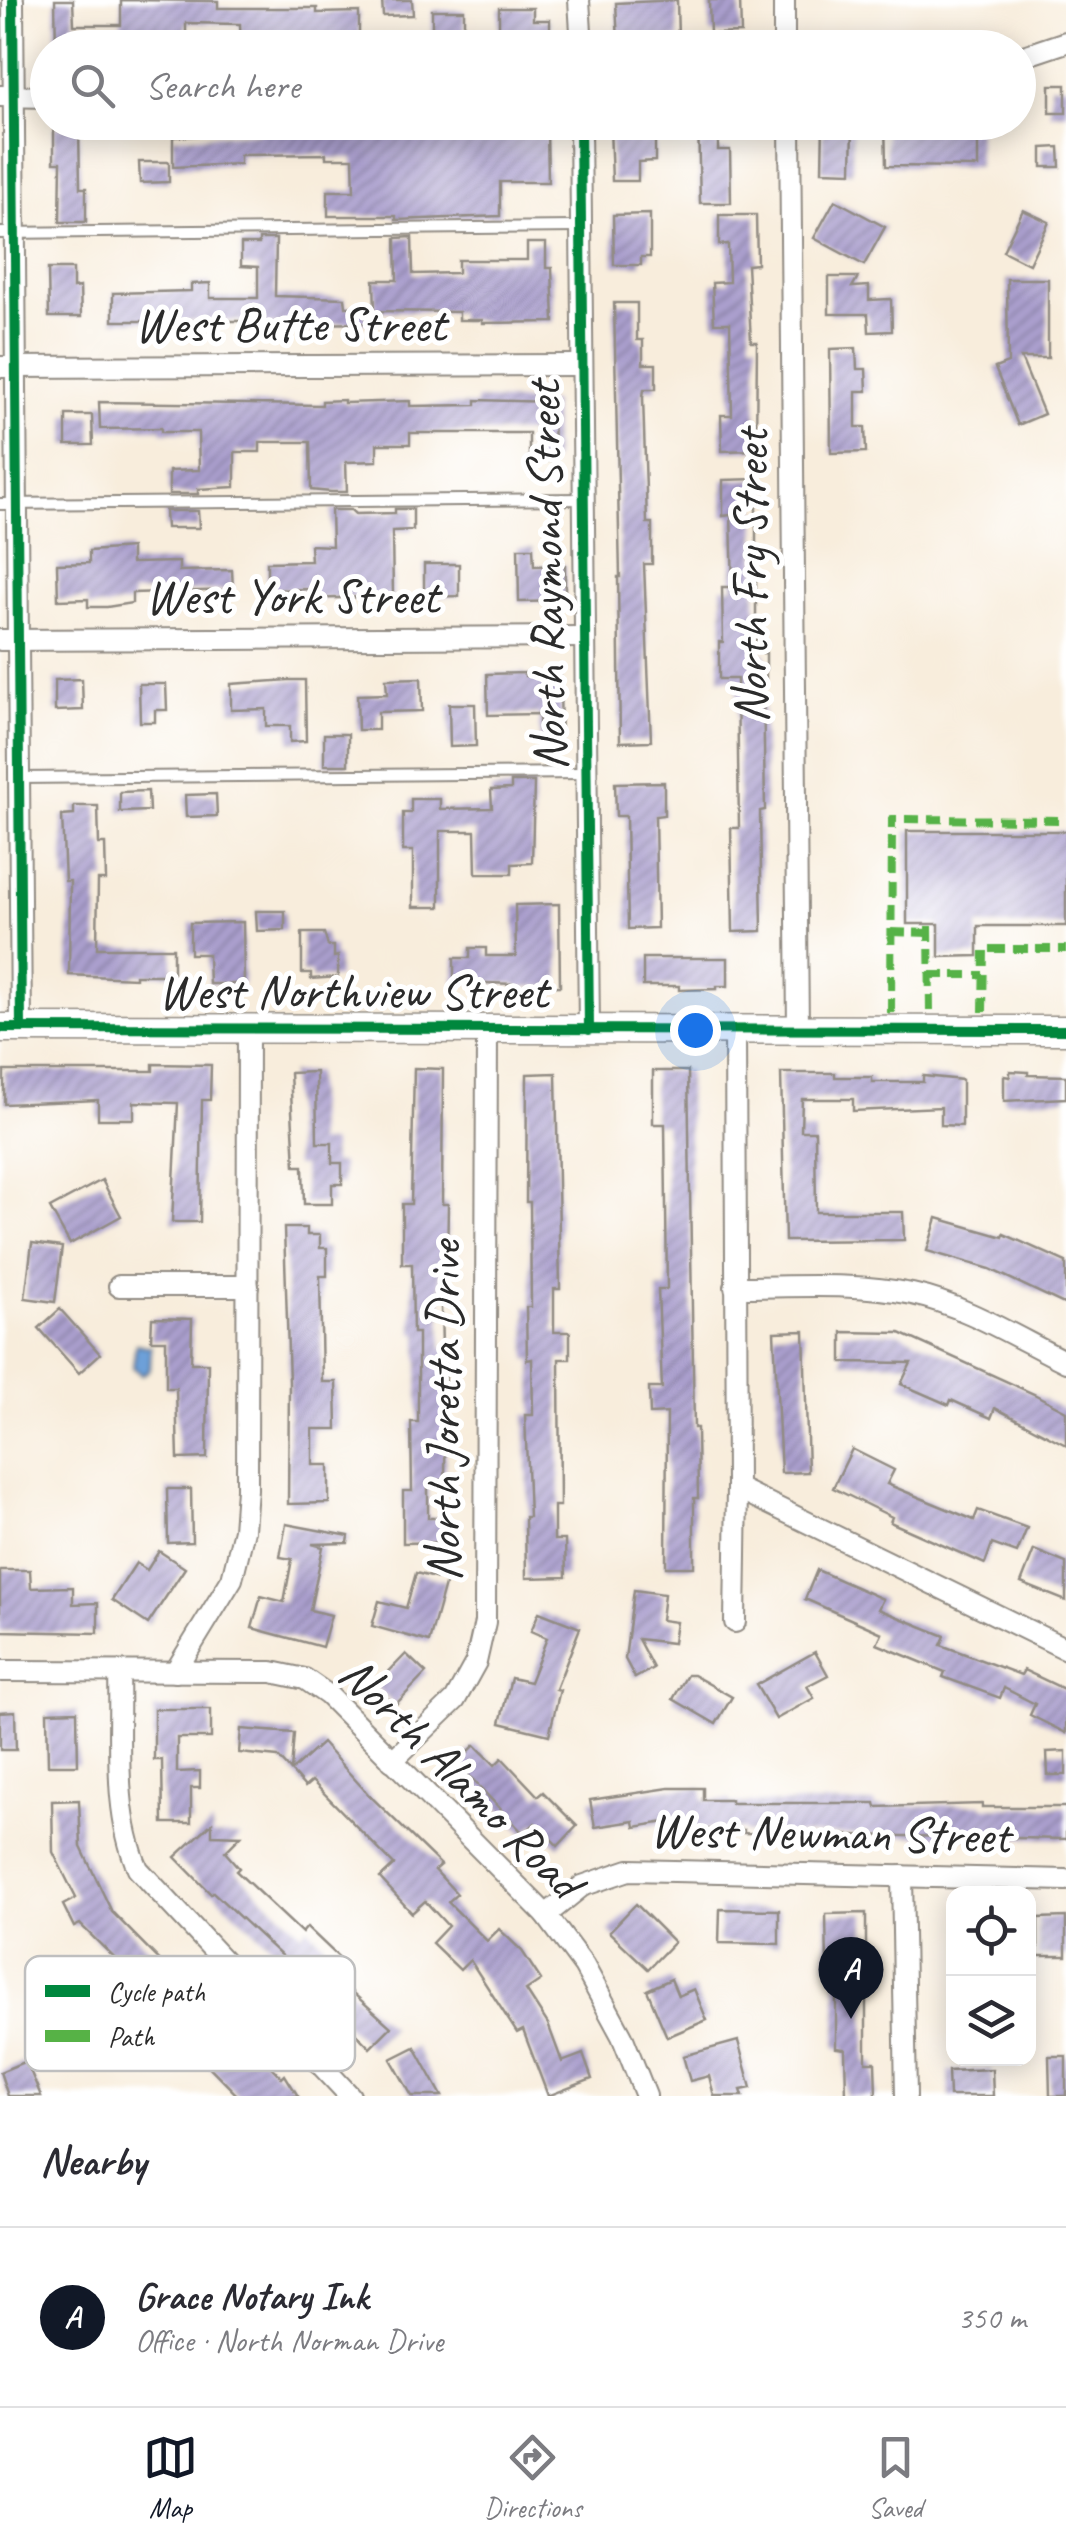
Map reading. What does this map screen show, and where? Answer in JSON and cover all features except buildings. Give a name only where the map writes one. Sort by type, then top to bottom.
[{"type":"street","points":[[11,1028],[18,778],[8,640],[7,96],[13,0]]},
{"type":"street","points":[[579,0],[581,30]]},
{"type":"street","points":[[784,0],[784,30]]},
{"type":"street","points":[[1036,52],[1066,42]]},
{"type":"street","name":"North Raymond Street","points":[[580,140],[589,1030]]},
{"type":"street","name":"North Fry Street","points":[[790,140],[798,1030]]},
{"type":"street","name":"West Butte Street","points":[[9,367],[581,366]]},
{"type":"street","name":"West York Street","points":[[8,640],[584,637]]},
{"type":"street","name":"West Northview Street","points":[[11,1028],[1066,1030]]},
{"type":"street","points":[[175,1672],[232,1579],[244,1530],[248,1028]]},
{"type":"street","name":"North Joretta Drive","points":[[392,1760],[455,1700],[476,1662],[485,1622],[486,1028]]},
{"type":"street","points":[[734,1029],[738,1488],[735,1622]]},
{"type":"street","points":[[119,1286],[248,1286]]},
{"type":"street","points":[[735,1287],[874,1288],[914,1294],[950,1306],[1066,1362]]},
{"type":"street","points":[[738,1488],[1066,1649]]},
{"type":"street","name":"North Alamo Road","points":[[0,1671],[272,1672],[305,1679],[328,1696],[546,1915],[584,1966],[622,2036],[646,2096]]},
{"type":"street","points":[[119,1672],[122,1806],[127,1843],[138,1869],[219,1956]]},
{"type":"street","name":"West Newman Street","points":[[546,1915],[582,1886],[629,1870],[1066,1880]]},
{"type":"street","points":[[902,1876],[906,2096]]},
{"type":"street","points":[[327,2071],[350,2096]]},
{"type":"lane","points":[[8,233],[579,227]]},
{"type":"lane","points":[[8,504],[583,500]]},
{"type":"lane","points":[[18,778],[586,772]]},
{"type":"water","points":[[136,1344],[151,1347],[150,1369],[142,1375],[133,1367]]},
{"type":"marked path","points":[[891,1013],[892,819],[1066,820]]},
{"type":"marked path","points":[[929,926],[930,1013]]},
{"type":"marked path","points":[[891,932],[929,933]]},
{"type":"marked path","points":[[983,1012],[984,949],[1066,949]]},
{"type":"marked path","points":[[930,975],[983,975]]},
{"type":"cycle path","points":[[13,0],[21,1028]]},
{"type":"cycle path","points":[[580,140],[589,1030]]},
{"type":"cycle path","points":[[0,1028],[1066,1030]]},
{"type":"place","name":"Grace Notary Ink","points":[[851,2019]]}]
